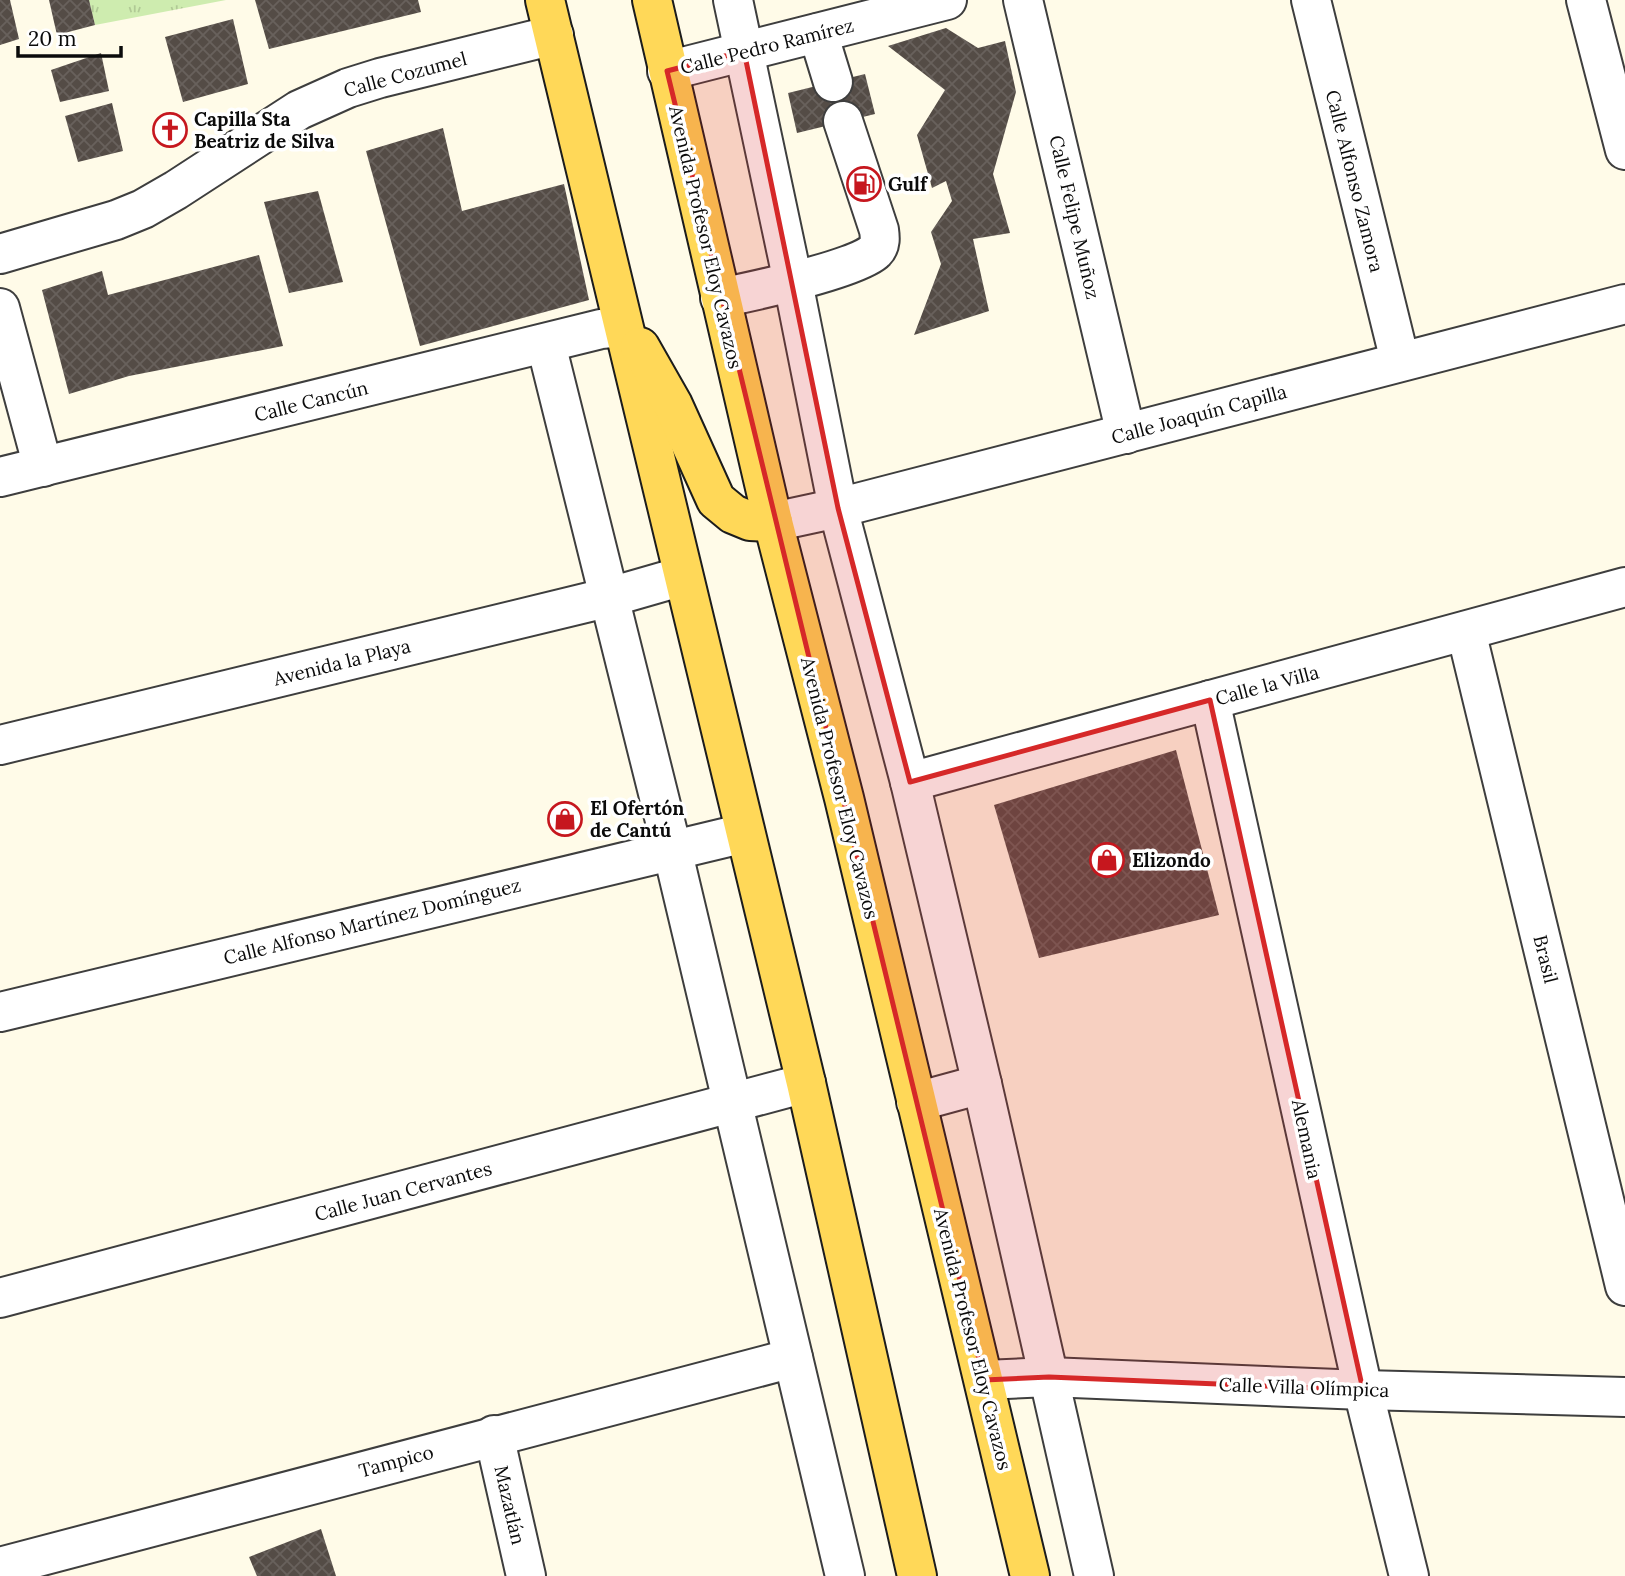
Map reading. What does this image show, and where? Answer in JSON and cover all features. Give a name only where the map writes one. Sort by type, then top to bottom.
[{"type":"main road","name":"Avenida Profesor Eloy Cavazos","points":[[652,0],[773,522],[844,798],[1030,1576]]},
{"type":"main road","points":[[549,18],[806,1083],[917,1576]]},
{"type":"main road","points":[[623,327],[635,339],[673,405],[716,500],[733,514],[750,521],[773,522]]},
{"type":"street","points":[[733,0],[838,508],[910,782],[1094,1576]]},
{"type":"street","name":"Calle Pedro Ramírez","points":[[667,71],[947,0]]},
{"type":"street","name":"Calle Felipe Muñoz","points":[[1023,0],[1126,433]]},
{"type":"street","name":"Calle Alfonso Zamora","points":[[1311,0],[1400,361]]},
{"type":"street","points":[[1586,0],[1625,150]]},
{"type":"street","name":"Calle Cozumel","points":[[0,254],[116,220],[143,209],[299,110],[348,88],[549,18]]},
{"type":"street","points":[[818,33],[833,82]]},
{"type":"street","points":[[720,298],[793,282],[862,259],[875,251],[879,244],[879,230],[844,121]]},
{"type":"street","name":"Calle Joaquín Capilla","points":[[773,522],[838,508],[1625,304]]},
{"type":"street","points":[[0,308],[43,467]]},
{"type":"street","name":"Calle Cancún","points":[[0,477],[601,329],[623,327]]},
{"type":"street","points":[[545,344],[672,849],[845,1576]]},
{"type":"street","name":"Avenida la Playa","points":[[0,746],[610,597],[684,576]]},
{"type":"street","name":"Calle la Villa","points":[[910,782],[1625,587]]},
{"type":"street","name":"Brasil","points":[[1466,631],[1625,1286]]},
{"type":"street","name":"Alemania","points":[[1210,700],[1363,1390],[1409,1576]]},
{"type":"street","name":"Calle Alfonso Martínez Domínguez","points":[[0,1012],[745,833]]},
{"type":"street","name":"Calle Juan Cervantes","points":[[0,1298],[806,1083]]},
{"type":"street","points":[[916,1102],[982,1084]]},
{"type":"street","name":"Tampico","points":[[0,1567],[793,1358]]},
{"type":"street","name":"Calle Villa Olímpica","points":[[984,1380],[1049,1377],[1625,1397]]},
{"type":"street","name":"Mazatlán","points":[[494,1435],[526,1576]]},
{"type":"highlighted area","points":[[744,51],[838,508],[910,782],[1210,700],[1363,1390],[1049,1377],[984,1380],[667,71]]},
{"type":"green space","points":[[89,0],[226,0],[95,25]]},
{"type":"building","points":[[0,0],[10,0],[19,39],[0,45]]},
{"type":"building","points":[[49,0],[89,0],[95,25],[57,35]]},
{"type":"building","points":[[255,0],[418,0],[421,12],[269,49]]},
{"type":"building","points":[[233,19],[248,84],[183,102],[165,37]]},
{"type":"building","points":[[946,28],[978,48],[1005,41],[1016,92],[993,174],[1010,233],[973,239],[989,311],[914,335],[941,264],[931,232],[952,201],[946,181],[932,188],[917,135],[945,90],[888,46]]},
{"type":"building","points":[[101,53],[109,91],[60,102],[51,70]]},
{"type":"building","points":[[865,74],[875,114],[797,133],[788,93]]},
{"type":"building","points":[[112,103],[123,151],[78,162],[65,116]]},
{"type":"building","points":[[443,128],[462,211],[564,184],[589,300],[420,346],[366,151]]},
{"type":"building","points":[[318,191],[343,282],[289,293],[264,202]]},
{"type":"building","points":[[259,255],[283,346],[129,376],[69,394],[42,290],[102,271],[108,295]]},
{"type":"building","name":"Elizondo","points":[[1176,750],[1219,915],[1039,958],[994,805]]},
{"type":"building","points":[[321,1529],[336,1576],[257,1576],[249,1557]]},
{"type":"place","name":"Capilla Sta Beatriz de Silva","points":[[170,130]]},
{"type":"place","name":"Gulf","points":[[864,184]]},
{"type":"place","name":"El Ofertón de Cantú","points":[[565,819]]},
{"type":"place","name":"Elizondo","points":[[1107,860]]}]
